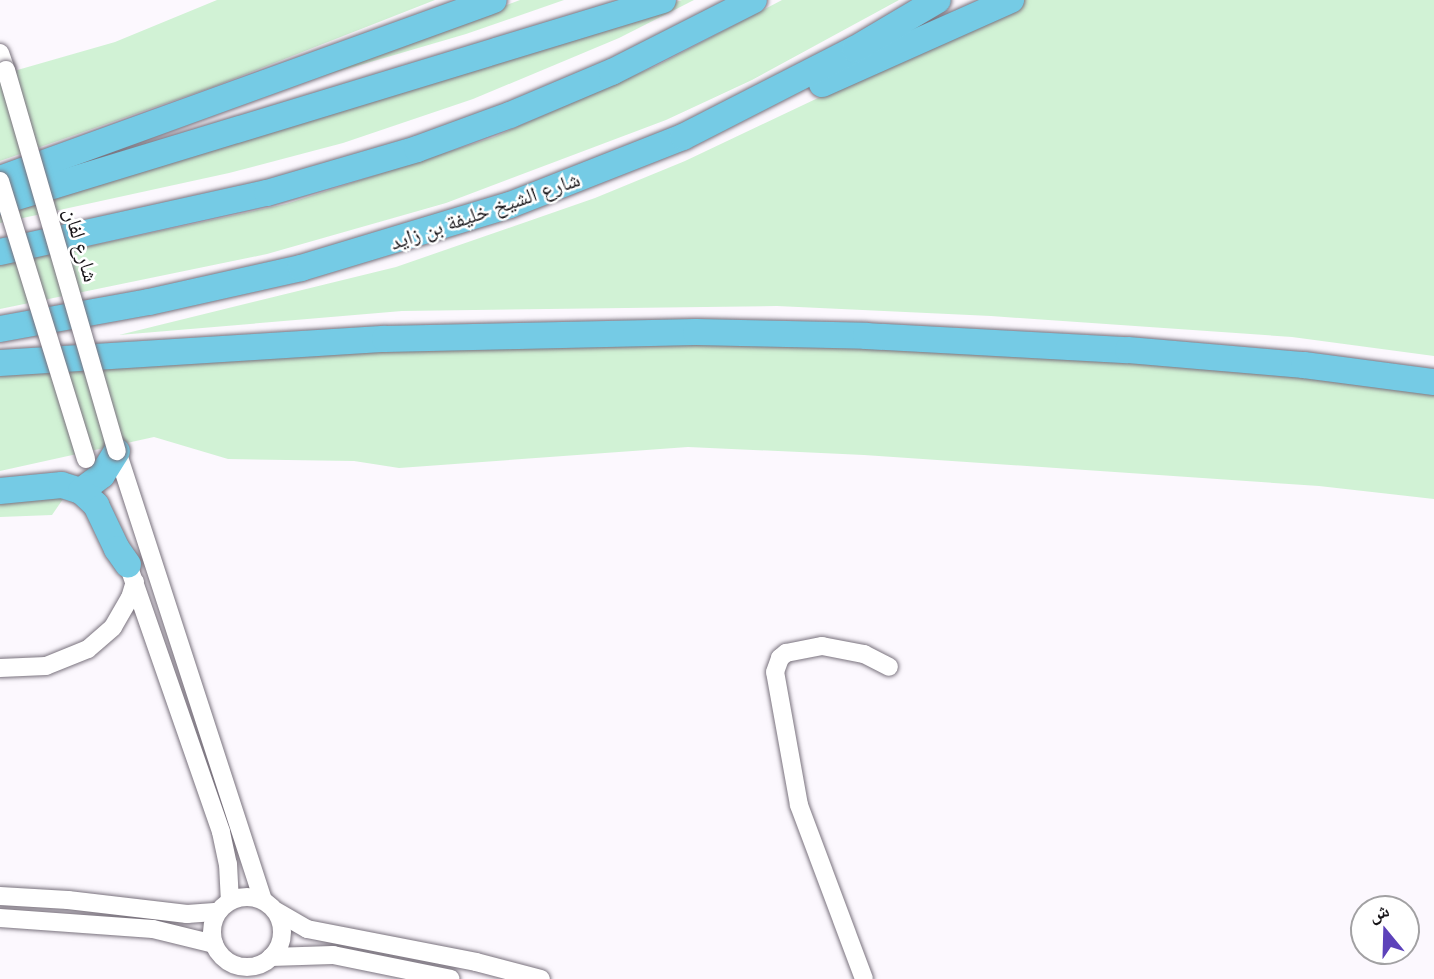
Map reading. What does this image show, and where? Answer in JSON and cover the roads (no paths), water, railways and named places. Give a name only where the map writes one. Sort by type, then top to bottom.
[{"type":"highway","points":[[0,180],[494,0]]},
{"type":"highway","points":[[0,202],[663,0]]},
{"type":"highway","points":[[0,252],[267,193],[417,149],[590,82],[754,0]]},
{"type":"highway","name":"شارع الشيخ خليفة بن زايد","points":[[0,329],[225,286],[373,249],[510,205],[683,137],[855,48],[938,0]]},
{"type":"highway","points":[[683,137],[823,83],[1011,0]]},
{"type":"highway","points":[[0,363],[79,360],[332,341],[696,332],[866,336],[1128,350],[1304,365],[1434,382]]},
{"type":"highway","points":[[0,491],[52,485],[88,477],[108,468],[117,451]]},
{"type":"highway","points":[[88,477],[96,505],[132,574]]},
{"type":"street","name":"شارع لفان","points":[[3,61],[117,451],[269,906]]},
{"type":"street","points":[[0,180],[88,477]]},
{"type":"street","points":[[0,668],[46,666],[88,649],[113,627],[130,598],[132,574]]},
{"type":"street","points":[[132,574],[221,832],[228,864],[224,906],[212,928],[214,944],[224,958],[239,966],[256,965],[271,957],[333,955],[451,979]]},
{"type":"street","points":[[864,979],[799,805],[775,672],[786,653],[821,646],[864,654],[889,667]]},
{"type":"street","points":[[0,896],[68,900],[187,914],[224,906],[247,897],[269,906],[307,929],[476,962],[541,979]]},
{"type":"street","points":[[269,906],[282,935],[271,957]]},
{"type":"street","points":[[0,918],[153,929],[214,944]]}]
